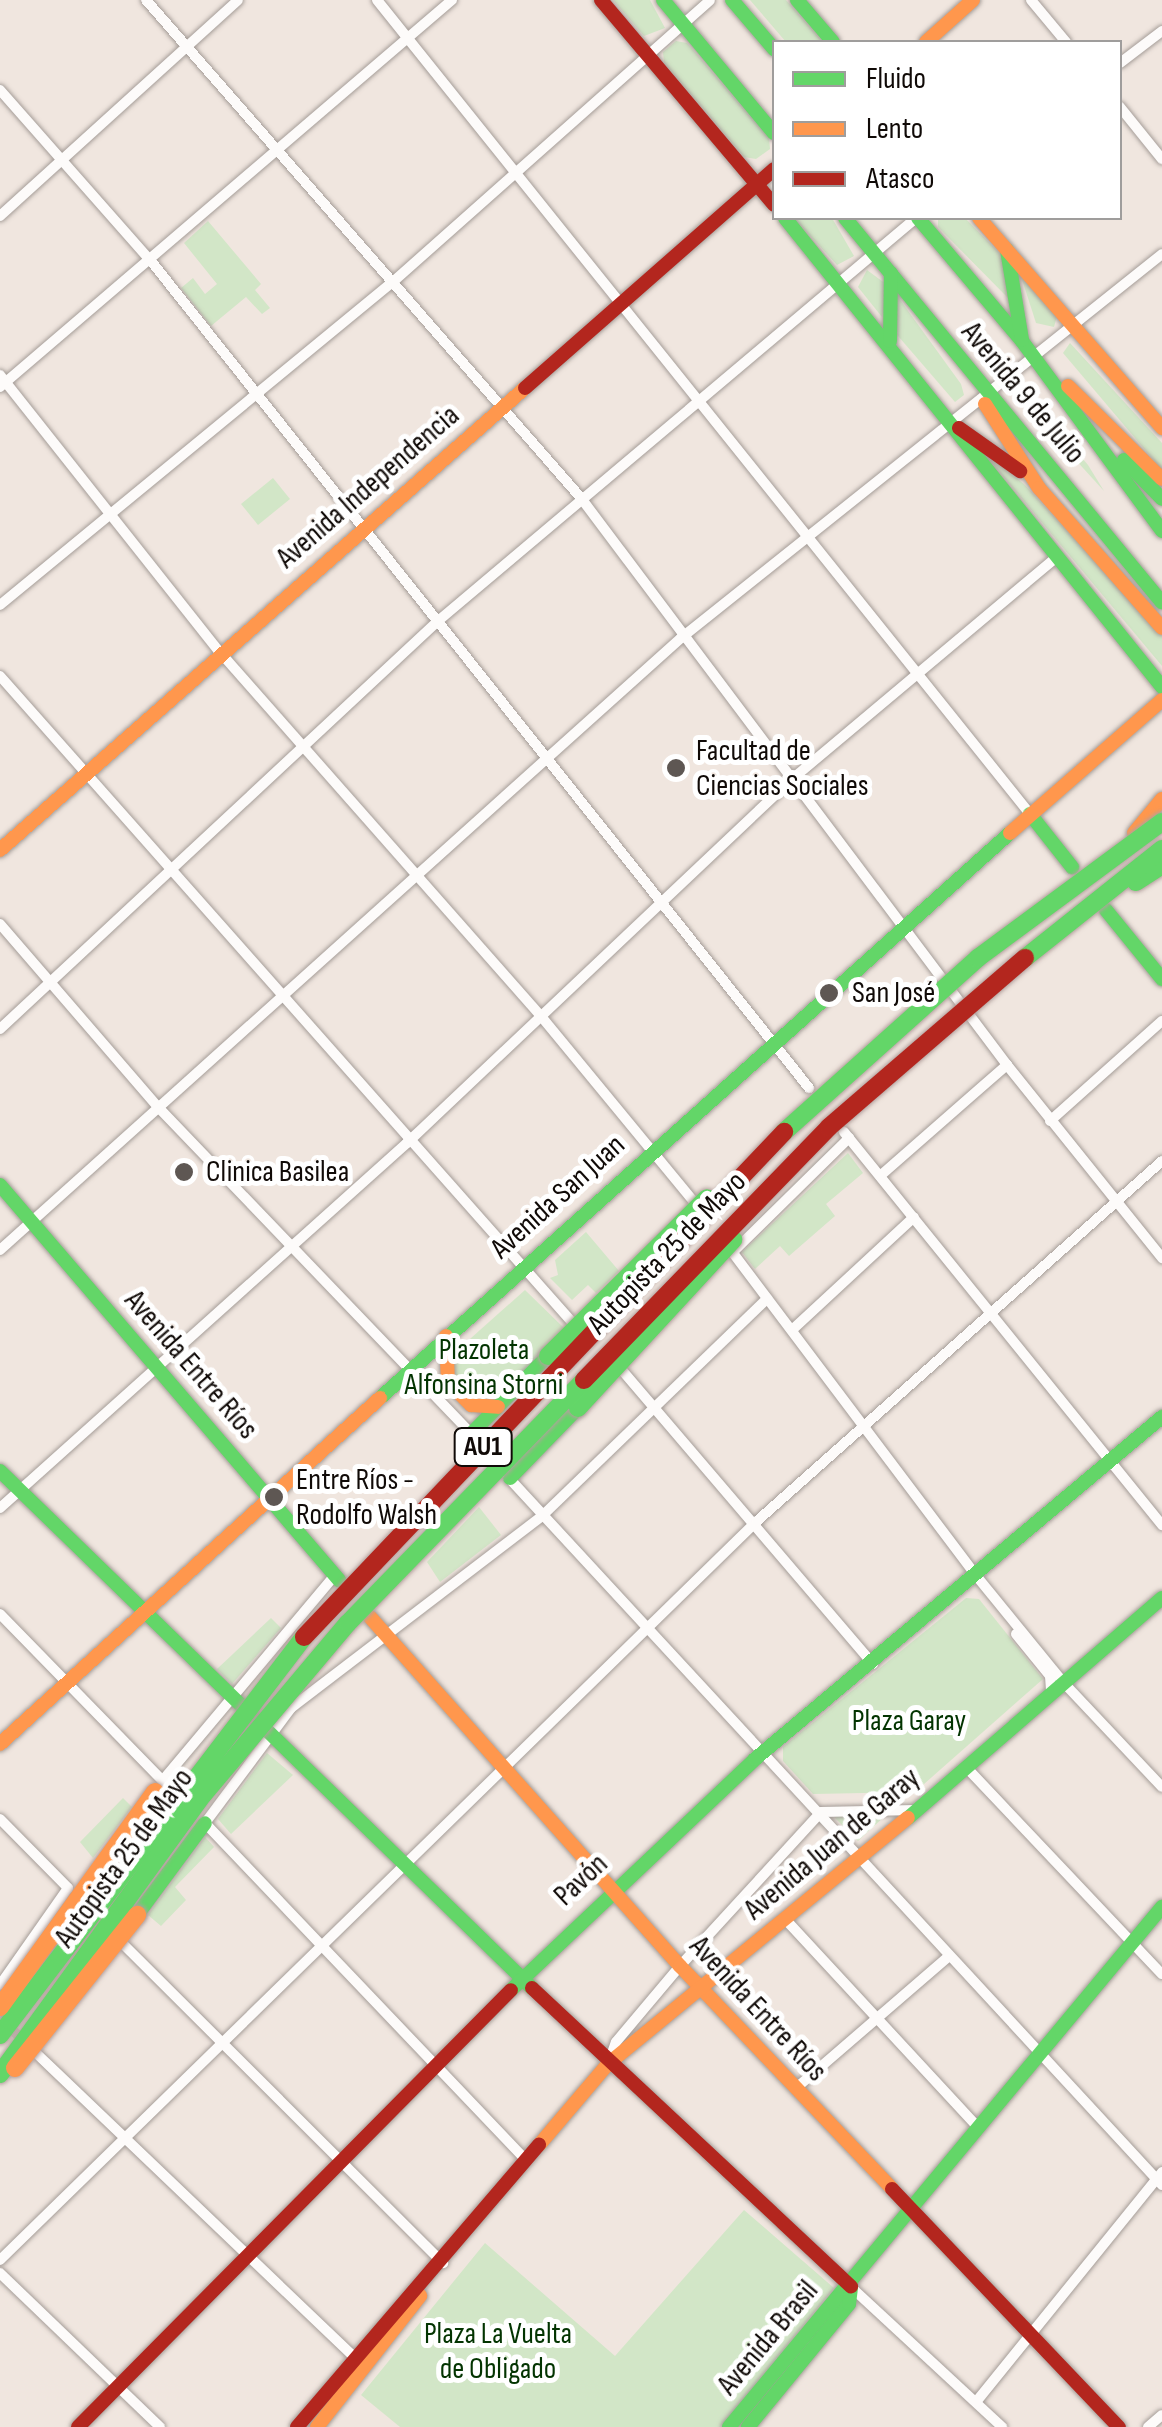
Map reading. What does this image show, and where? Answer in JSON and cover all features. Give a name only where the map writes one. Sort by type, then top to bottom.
[{"type":"main road","points":[[600,0],[772,203]]},
{"type":"main road","points":[[662,0],[772,131]]},
{"type":"main road","points":[[732,0],[772,47]]},
{"type":"main road","points":[[797,0],[831,40]]},
{"type":"main road","points":[[928,40],[973,0]]},
{"type":"main road","name":"Avenida Independencia","points":[[0,850],[218,652],[772,171]]},
{"type":"main road","points":[[787,220],[890,341],[1056,558],[1162,687]]},
{"type":"main road","name":"Avenida 9 de Julio","points":[[847,220],[984,393],[1162,602]]},
{"type":"main road","name":"Avenida 9 de Julio","points":[[919,220],[1028,348],[1162,531]]},
{"type":"main road","points":[[980,220],[1162,428]]},
{"type":"main road","points":[[1007,250],[1028,348],[1134,446],[1162,479]]},
{"type":"main road","points":[[890,341],[891,273]]},
{"type":"main road","points":[[984,393],[992,421],[1039,488],[1162,628]]},
{"type":"main road","points":[[1078,414],[1162,499]]},
{"type":"main road","points":[[954,423],[1039,488]]},
{"type":"main road","name":"Avenida San Juan","points":[[0,1744],[771,1042],[1162,700]]},
{"type":"main road","points":[[1134,833],[1162,799]]},
{"type":"main road","points":[[1030,814],[1072,876],[1162,809]]},
{"type":"main road","name":"Autopista 25 de Mayo","points":[[0,2034],[279,1664],[780,1136],[1072,876],[1162,822]]},
{"type":"main road","name":"Autopista 25 de Mayo","points":[[0,2074],[203,1795],[297,1680],[801,1155],[1048,939],[1162,849]]},
{"type":"main road","points":[[1048,939],[1162,865]]},
{"type":"main road","points":[[1106,910],[1162,979]]},
{"type":"main road","points":[[473,1436],[675,1226],[780,1136]]},
{"type":"main road","points":[[508,1476],[678,1306],[801,1155]]},
{"type":"main road","name":"Avenida Entre Ríos","points":[[0,1185],[337,1577]]},
{"type":"main road","points":[[446,1336],[448,1382],[471,1405],[498,1407]]},
{"type":"main road","name":"Pavón","points":[[78,2427],[344,2164],[437,2069],[518,1978],[612,1889],[764,1752],[974,1581],[1162,1417]]},
{"type":"main road","points":[[0,1471],[518,1978],[851,2287]]},
{"type":"main road","name":"Avenida Juan de Garay","points":[[317,2427],[437,2270],[608,2064],[861,1858],[1162,1598]]},
{"type":"main road","name":"Avenida Entre Ríos","points":[[370,1617],[702,1990],[1119,2427]]},
{"type":"main road","points":[[0,2007],[161,1785]]},
{"type":"main road","points":[[0,2082],[38,2046],[202,1821]]},
{"type":"main road","name":"Avenida Brasil","points":[[748,2427],[848,2304],[851,2287],[910,2210],[1162,1907]]},
{"type":"main road","name":"Avenida Juan de Garay","points":[[298,2427],[355,2358],[437,2270]]},
{"type":"main road","name":"Avenida Brasil","points":[[729,2427],[836,2294],[851,2287]]},
{"type":"street","points":[[146,0],[506,405],[581,498],[681,638],[1050,1121],[1162,1258]]},
{"type":"street","points":[[0,216],[238,0]]},
{"type":"street","points":[[377,0],[1030,814]]},
{"type":"street","points":[[452,0],[150,261],[2,382],[218,652],[540,1015],[694,1202]]},
{"type":"street","points":[[0,606],[259,397],[395,280],[511,171],[710,0]]},
{"type":"street","points":[[1030,0],[1064,40]]},
{"type":"street","points":[[1122,61],[1162,31]]},
{"type":"street","points":[[0,90],[63,156],[150,261],[809,1088]]},
{"type":"street","points":[[1122,109],[1162,159]]},
{"type":"street","points":[[0,1029],[167,868],[438,622],[914,220]]},
{"type":"street","points":[[0,1250],[681,638],[806,533],[954,423],[1028,348],[1074,326],[1162,254]]},
{"type":"street","points":[[0,1508],[407,1144],[792,780],[1056,558]]},
{"type":"street","points":[[0,676],[407,1144],[572,1322]]},
{"type":"street","points":[[0,924],[158,1107],[473,1436]]},
{"type":"street","points":[[1050,1121],[1162,1021]]},
{"type":"street","points":[[880,1176],[1007,1065]]},
{"type":"street","points":[[1162,1524],[847,1135],[731,1250],[864,1423],[974,1581],[1057,1687],[1162,1787]]},
{"type":"street","points":[[0,2260],[218,2040],[506,1771],[757,1522],[988,1310],[1162,1161]]},
{"type":"street","points":[[792,1330],[914,1216]]},
{"type":"street","points":[[528,2161],[202,1821],[291,1708],[542,1516],[767,1299]]},
{"type":"street","points":[[621,1370],[757,1522],[874,1664]]},
{"type":"street","points":[[508,1476],[821,1812],[1038,2055],[1160,2179],[976,2402]]},
{"type":"street","points":[[0,1614],[68,1680],[161,1785],[228,1697],[337,1577]]},
{"type":"street","points":[[966,1767],[1162,1974]]},
{"type":"street","points":[[608,2064],[616,2042],[680,1966],[821,1812],[915,1810]]},
{"type":"street","points":[[0,1820],[68,1888],[0,1986]]},
{"type":"street","points":[[786,1920],[978,2127]]},
{"type":"street","points":[[121,1942],[344,2164],[437,2270]]},
{"type":"street","points":[[795,2090],[950,1956]]},
{"type":"street","points":[[36,2052],[355,2358]]},
{"type":"street","points":[[0,2273],[160,2427]]},
{"type":"street","points":[[851,2287],[1002,2427]]},
{"type":"street","points":[[1148,2427],[1162,2414]]},
{"type":"green space","points":[[613,0],[650,0],[665,28],[644,36]]},
{"type":"green space","points":[[750,0],[786,0],[821,40],[784,40]]},
{"type":"green space","points":[[676,41],[687,43],[769,138],[770,149],[756,159],[744,157],[664,63],[663,52]]},
{"type":"green space","points":[[796,220],[833,220],[854,256],[837,265]]},
{"type":"green space","points":[[938,220],[967,220],[1007,261],[1012,302],[938,227]]},
{"type":"green space","points":[[208,221],[261,284],[255,290],[270,308],[262,314],[246,297],[211,326],[181,288],[193,278],[205,294],[217,284],[184,243]]},
{"type":"green space","points":[[867,270],[890,287],[882,317],[858,287]]},
{"type":"green space","points":[[1019,270],[1057,316],[1054,327],[1036,323]]},
{"type":"green space","points":[[898,297],[961,384],[964,395],[955,402],[892,329]]},
{"type":"green space","points":[[1070,343],[1162,443],[1162,470],[1063,353]]},
{"type":"green space","points":[[1019,384],[1088,465],[1104,491],[1012,390]]},
{"type":"green space","points":[[977,445],[1025,485],[1162,634],[1162,666]]},
{"type":"green space","points":[[273,478],[290,499],[258,525],[241,504]]},
{"type":"green space","points":[[848,1153],[863,1173],[826,1204],[835,1216],[789,1256],[780,1246],[755,1269],[742,1252]]},
{"type":"green space","points":[[586,1232],[619,1271],[596,1293],[588,1285],[572,1300],[550,1278],[558,1275],[555,1260]]},
{"type":"green space","name":"Plazoleta Alfonsina Storni","points":[[525,1290],[564,1328],[498,1397],[468,1398],[446,1374],[452,1355]]},
{"type":"green space","points":[[479,1507],[501,1535],[440,1582],[427,1562]]},
{"type":"green space","name":"Plaza Garay","points":[[966,1598],[979,1599],[1043,1679],[915,1792],[813,1794],[783,1761],[783,1747]]},
{"type":"green space","points":[[271,1618],[281,1628],[232,1684],[217,1669]]},
{"type":"green space","points":[[267,1753],[293,1775],[231,1834],[218,1819]]},
{"type":"green space","points":[[123,1798],[132,1807],[93,1858],[80,1842]]},
{"type":"green space","points":[[836,1815],[886,1815],[858,1841],[835,1818]]},
{"type":"green space","points":[[205,1837],[214,1847],[175,1887],[186,1900],[161,1926],[148,1915]]},
{"type":"green space","name":"Plaza La Vuelta de Obligado","points":[[744,2210],[834,2288],[720,2427],[400,2427],[361,2395],[485,2243],[615,2356]]},
{"type":"tunnel","points":[[0,2018],[25,2042]]},
{"type":"traffic: fast","points":[[663,0],[772,131]]},
{"type":"traffic: fast","points":[[732,0],[772,47]]},
{"type":"traffic: fast","points":[[797,0],[831,40]]},
{"type":"traffic: fast","points":[[787,220],[1162,687]]},
{"type":"traffic: fast","points":[[847,220],[1162,602]]},
{"type":"traffic: fast","points":[[920,220],[1022,341],[1162,531]]},
{"type":"traffic: fast","points":[[1007,250],[1022,340]]},
{"type":"traffic: fast","points":[[890,341],[891,273]]},
{"type":"traffic: fast","points":[[1124,460],[1162,499]]},
{"type":"traffic: fast","points":[[1030,814],[1072,867]]},
{"type":"traffic: fast","points":[[784,1132],[978,958],[1162,822]]},
{"type":"traffic: fast","points":[[380,1398],[1010,833]]},
{"type":"traffic: fast","points":[[1025,958],[1162,849]]},
{"type":"traffic: fast","points":[[1136,882],[1162,865]]},
{"type":"traffic: fast","points":[[1106,910],[1162,979]]},
{"type":"traffic: fast","points":[[0,1185],[339,1580]]},
{"type":"traffic: fast","points":[[548,1356],[707,1198]]},
{"type":"traffic: fast","points":[[578,1408],[733,1240]]},
{"type":"traffic: fast","points":[[471,1434],[548,1356]]},
{"type":"traffic: fast","points":[[0,2074],[203,1795],[348,1623],[584,1380]]},
{"type":"traffic: fast","points":[[510,1478],[578,1408]]},
{"type":"traffic: fast","points":[[511,1990],[755,1759],[1162,1417]]},
{"type":"traffic: fast","points":[[0,1471],[532,1988]]},
{"type":"traffic: fast","points":[[908,1818],[1162,1598]]},
{"type":"traffic: fast","points":[[0,2035],[304,1637]]},
{"type":"traffic: fast","points":[[137,1915],[205,1823]]},
{"type":"traffic: fast","points":[[729,2427],[1162,1907]]},
{"type":"traffic: fast","points":[[748,2427],[849,2304],[851,2287]]},
{"type":"traffic: slow","points":[[928,40],[973,0]]},
{"type":"traffic: slow","points":[[981,220],[1162,428]]},
{"type":"traffic: slow","points":[[1068,386],[1162,479]]},
{"type":"traffic: slow","points":[[0,850],[525,388]]},
{"type":"traffic: slow","points":[[985,404],[1039,488],[1162,628]]},
{"type":"traffic: slow","points":[[1010,833],[1162,700]]},
{"type":"traffic: slow","points":[[1134,833],[1162,799]]},
{"type":"traffic: slow","points":[[446,1336],[448,1382],[471,1405],[498,1407]]},
{"type":"traffic: slow","points":[[0,1744],[380,1398]]},
{"type":"traffic: slow","points":[[370,1617],[680,1966],[892,2189]]},
{"type":"traffic: slow","points":[[0,2007],[155,1792]]},
{"type":"traffic: slow","points":[[539,2145],[608,2064],[908,1818]]},
{"type":"traffic: slow","points":[[15,2068],[137,1915]]},
{"type":"traffic: slow","points":[[317,2427],[420,2296]]},
{"type":"traffic: jam","points":[[601,0],[772,203]]},
{"type":"traffic: jam","points":[[525,388],[772,171]]},
{"type":"traffic: jam","points":[[959,428],[1020,471]]},
{"type":"traffic: jam","points":[[584,1380],[829,1127],[1025,958]]},
{"type":"traffic: jam","points":[[304,1637],[784,1132]]},
{"type":"traffic: jam","points":[[532,1988],[851,2287]]},
{"type":"traffic: jam","points":[[78,2427],[511,1990]]},
{"type":"traffic: jam","points":[[297,2427],[539,2145]]},
{"type":"traffic: jam","points":[[892,2189],[1119,2427]]},
{"type":"place","name":"Facultad de Ciencias Sociales","points":[[676,768]]},
{"type":"place","name":"San José","points":[[829,993]]},
{"type":"place","name":"Clinica Basilea","points":[[184,1172]]},
{"type":"place","name":"Entre Ríos - Rodolfo Walsh","points":[[274,1497]]}]
